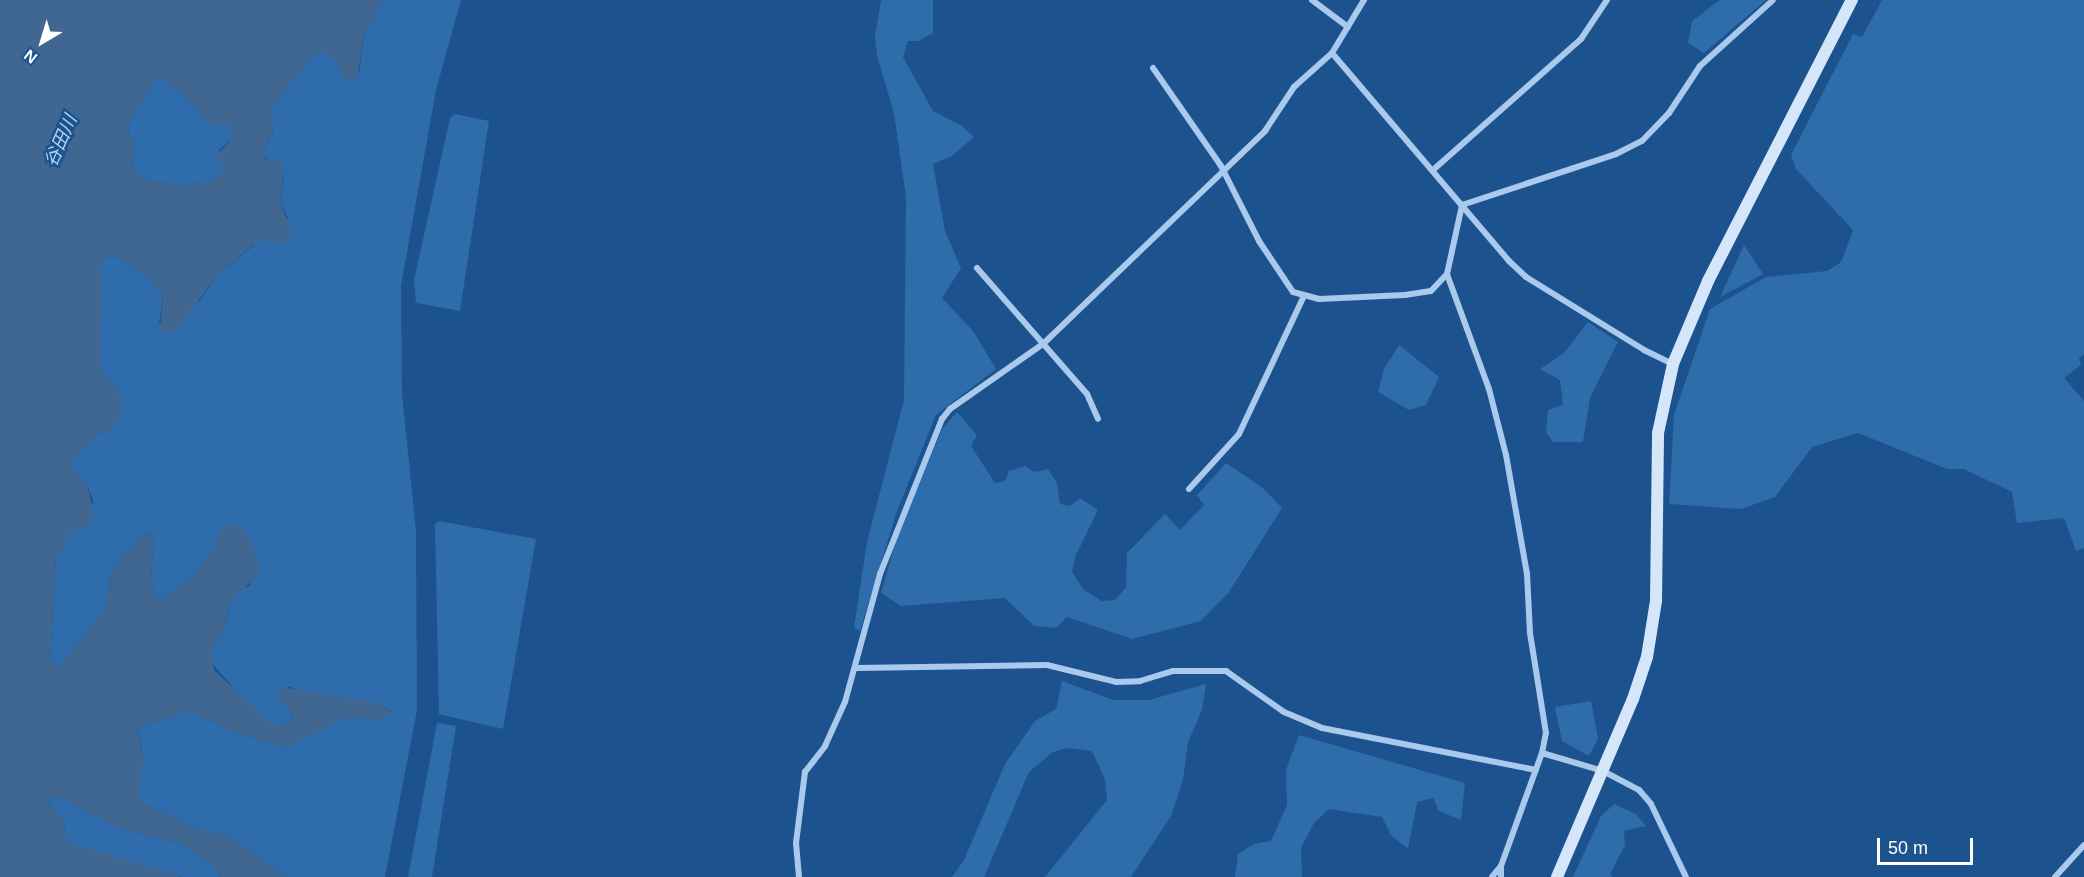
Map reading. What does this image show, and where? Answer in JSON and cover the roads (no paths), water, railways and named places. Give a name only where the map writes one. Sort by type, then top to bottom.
[{"type":"street","points":[[1312,0],[1348,27]]},
{"type":"street","points":[[799,877],[796,843],[805,772],[836,724],[857,668],[880,574],[934,432],[950,409],[1043,344],[1265,131],[1294,87],[1332,53],[1364,0]]},
{"type":"street","points":[[1433,170],[1581,39],[1607,0]]},
{"type":"street","points":[[1462,205],[1616,154],[1642,141],[1668,113],[1700,66],[1773,0]]},
{"type":"street","points":[[1557,877],[1633,699],[1652,631],[1657,573],[1658,433],[1673,364],[1708,281],[1852,0]]},
{"type":"street","points":[[1332,53],[1526,277],[1644,350],[1673,364]]},
{"type":"street","points":[[1153,68],[1222,171],[1281,277],[1304,298],[1405,295],[1431,291],[1447,274],[1462,205]]},
{"type":"street","points":[[976,268],[1087,394],[1098,419]]},
{"type":"street","points":[[1447,274],[1489,388],[1519,517],[1527,574],[1533,663],[1546,733],[1542,753],[1501,866],[1492,877]]},
{"type":"street","points":[[1189,489],[1239,434],[1304,298]]},
{"type":"street","points":[[857,668],[1047,665],[1116,682],[1140,681],[1173,671],[1226,671],[1284,712],[1322,728],[1536,770]]},
{"type":"street","points":[[1542,753],[1603,771],[1645,795],[1686,877]]},
{"type":"street","points":[[2055,877],[2084,845]]},
{"type":"street","points":[[1501,866],[1501,877]]},
{"type":"water","name":"谷田川","points":[[0,0],[383,0],[364,33],[358,73],[352,83],[345,80],[334,58],[322,52],[313,55],[271,108],[274,128],[262,155],[267,161],[276,158],[284,167],[280,202],[292,232],[281,246],[265,239],[252,246],[218,274],[176,332],[169,333],[160,329],[163,298],[148,277],[118,258],[106,257],[101,264],[100,368],[118,391],[122,412],[114,428],[93,437],[72,462],[72,469],[88,487],[94,516],[88,526],[71,533],[56,559],[50,659],[59,668],[104,609],[109,596],[110,572],[147,532],[154,538],[151,580],[154,595],[162,599],[194,575],[216,548],[219,532],[236,522],[248,535],[261,571],[228,605],[226,626],[211,650],[214,670],[273,726],[294,722],[290,710],[277,697],[277,690],[282,687],[374,702],[393,713],[381,720],[348,717],[286,748],[229,730],[190,711],[136,728],[144,756],[138,801],[186,824],[236,840],[286,877],[221,877],[212,864],[182,844],[119,828],[54,795],[48,801],[64,823],[68,842],[182,877],[0,877]],"holes":[[[156,76],[189,99],[202,118],[212,125],[232,125],[232,139],[215,157],[226,170],[216,179],[183,186],[147,181],[132,169],[135,148],[128,131],[131,119]]]}]
